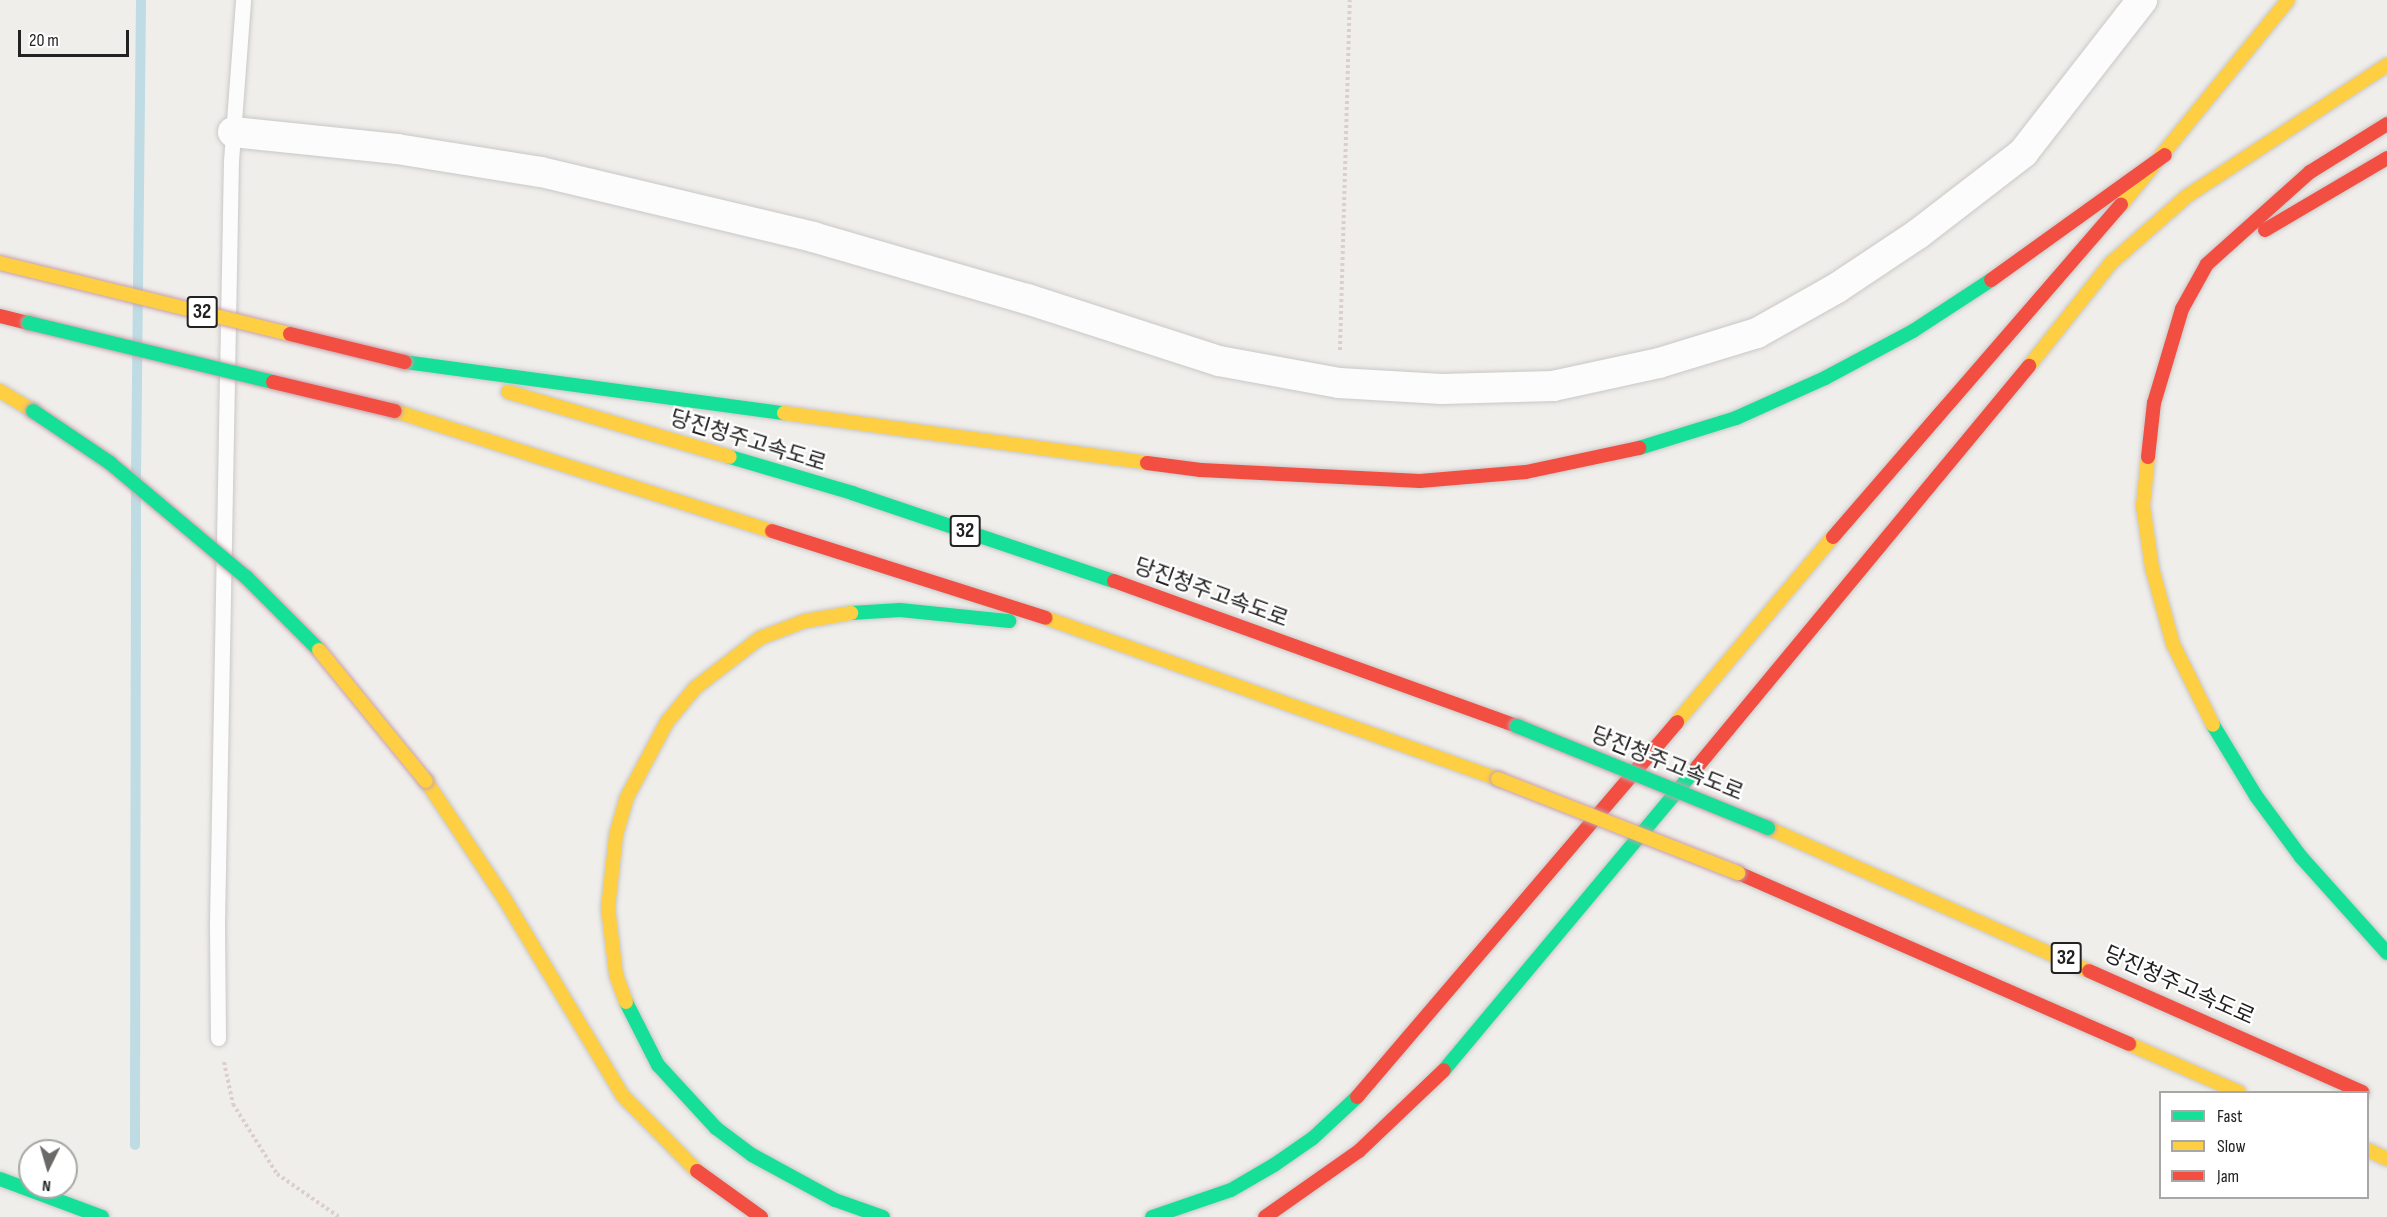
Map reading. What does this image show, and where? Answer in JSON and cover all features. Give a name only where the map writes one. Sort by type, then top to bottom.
[{"type":"main road","points":[[1152,1217],[1231,1190],[1313,1138],[1349,1108],[1964,381],[2165,155],[2288,0]]},
{"type":"main road","points":[[1265,1217],[1310,1190],[1359,1151],[1445,1069],[1967,444],[2111,262],[2187,196],[2387,65]]},
{"type":"main road","points":[[2187,196],[2387,84]]},
{"type":"main road","points":[[2387,124],[2310,172],[2207,264],[2182,309],[2154,403],[2143,506],[2152,568],[2173,645],[2191,684],[2256,796],[2301,857],[2387,953]]},
{"type":"main road","points":[[405,362],[1201,470],[1420,481],[1526,472],[1627,452],[1736,418],[1825,378],[1912,331],[1994,278],[2165,155]]},
{"type":"main road","points":[[2207,264],[2387,158]]},
{"type":"main road","name":"당진청주고속도로","points":[[0,263],[405,362],[875,501],[1101,576],[1517,726],[1768,828],[2138,989],[2360,1091]]},
{"type":"main road","name":"32","points":[[0,316],[395,411],[1126,646],[1498,779],[1738,873],[2237,1091]]},
{"type":"main road","points":[[0,391],[110,463],[246,577],[317,648],[426,781],[504,898],[623,1096],[697,1171],[761,1217]]},
{"type":"main road","points":[[883,1217],[835,1200],[752,1155],[716,1128],[658,1065],[627,1006],[611,946],[610,874],[626,799],[666,722],[695,688],[760,638],[805,621],[900,610],[948,613],[1063,631],[1126,646]]},
{"type":"main road","points":[[2369,1151],[2387,1159]]},
{"type":"main road","points":[[0,1179],[102,1217]]},
{"type":"street","points":[[233,132],[397,149],[541,172],[813,237],[1027,299],[1219,361],[1339,383],[1442,389],[1553,386],[1659,363],[1757,333],[1837,288],[1918,234],[2023,153],[2142,0]]},
{"type":"lane","points":[[218,1038],[217,923],[233,132],[243,0]]},
{"type":"path","points":[[1339,383],[1350,0]]},
{"type":"path","points":[[218,1038],[233,1104],[277,1174],[339,1217]]},
{"type":"waterway","points":[[136,477],[141,0]]},
{"type":"waterway","points":[[135,1145],[136,492]]},
{"type":"traffic: fast","points":[[1639,448],[1736,418],[1825,378],[1913,331],[1991,280]]},
{"type":"traffic: fast","points":[[29,323],[273,382]]},
{"type":"traffic: fast","points":[[405,362],[784,413]]},
{"type":"traffic: fast","points":[[33,411],[110,463],[246,577],[319,650]]},
{"type":"traffic: fast","points":[[730,457],[852,493],[1114,581]]},
{"type":"traffic: fast","points":[[851,613],[900,610],[1009,621]]},
{"type":"traffic: fast","points":[[2213,725],[2256,796],[2301,857],[2387,953]]},
{"type":"traffic: fast","points":[[1517,726],[1768,828]]},
{"type":"traffic: fast","points":[[1444,1070],[1697,767]]},
{"type":"traffic: fast","points":[[626,1002],[658,1065],[716,1128],[752,1155],[835,1200],[883,1217]]},
{"type":"traffic: fast","points":[[1152,1217],[1231,1190],[1274,1165],[1313,1138],[1357,1097]]},
{"type":"traffic: fast","points":[[0,1179],[102,1217]]},
{"type":"traffic: slow","points":[[2121,205],[2288,0]]},
{"type":"traffic: slow","points":[[2029,366],[2111,263],[2187,196],[2387,65]]},
{"type":"traffic: slow","points":[[0,263],[290,334]]},
{"type":"traffic: slow","points":[[0,391],[33,411]]},
{"type":"traffic: slow","points":[[508,392],[730,457]]},
{"type":"traffic: slow","points":[[395,411],[772,531]]},
{"type":"traffic: slow","points":[[784,413],[1147,463]]},
{"type":"traffic: slow","points":[[2148,457],[2143,506],[2152,568],[2173,644],[2213,725]]},
{"type":"traffic: slow","points":[[1677,722],[1833,537]]},
{"type":"traffic: slow","points":[[626,1002],[616,974],[608,908],[616,835],[626,799],[667,722],[695,688],[760,638],[805,621],[851,613]]},
{"type":"traffic: slow","points":[[1046,618],[1498,779]]},
{"type":"traffic: slow","points":[[319,650],[426,781]]},
{"type":"traffic: slow","points":[[1498,779],[1738,873]]},
{"type":"traffic: slow","points":[[426,781],[504,898],[623,1096],[697,1171]]},
{"type":"traffic: slow","points":[[1768,828],[2089,971]]},
{"type":"traffic: slow","points":[[2129,1044],[2237,1091]]},
{"type":"traffic: slow","points":[[2369,1150],[2387,1159]]},
{"type":"traffic: jam","points":[[2148,457],[2154,403],[2182,309],[2207,264],[2310,172],[2387,124]]},
{"type":"traffic: jam","points":[[1991,280],[2165,155]]},
{"type":"traffic: jam","points":[[2265,230],[2387,158]]},
{"type":"traffic: jam","points":[[1833,537],[2121,205]]},
{"type":"traffic: jam","points":[[0,316],[29,323]]},
{"type":"traffic: jam","points":[[290,334],[405,362]]},
{"type":"traffic: jam","points":[[1697,767],[2029,366]]},
{"type":"traffic: jam","points":[[273,382],[395,411]]},
{"type":"traffic: jam","points":[[1147,463],[1201,470],[1420,481],[1526,472],[1639,448]]},
{"type":"traffic: jam","points":[[772,531],[1046,618]]},
{"type":"traffic: jam","points":[[1114,581],[1517,726]]},
{"type":"traffic: jam","points":[[1357,1097],[1677,722]]},
{"type":"traffic: jam","points":[[1738,873],[2129,1044]]},
{"type":"traffic: jam","points":[[2089,971],[2360,1091]]},
{"type":"traffic: jam","points":[[1265,1217],[1359,1151],[1444,1070]]},
{"type":"traffic: jam","points":[[697,1171],[761,1217]]}]
